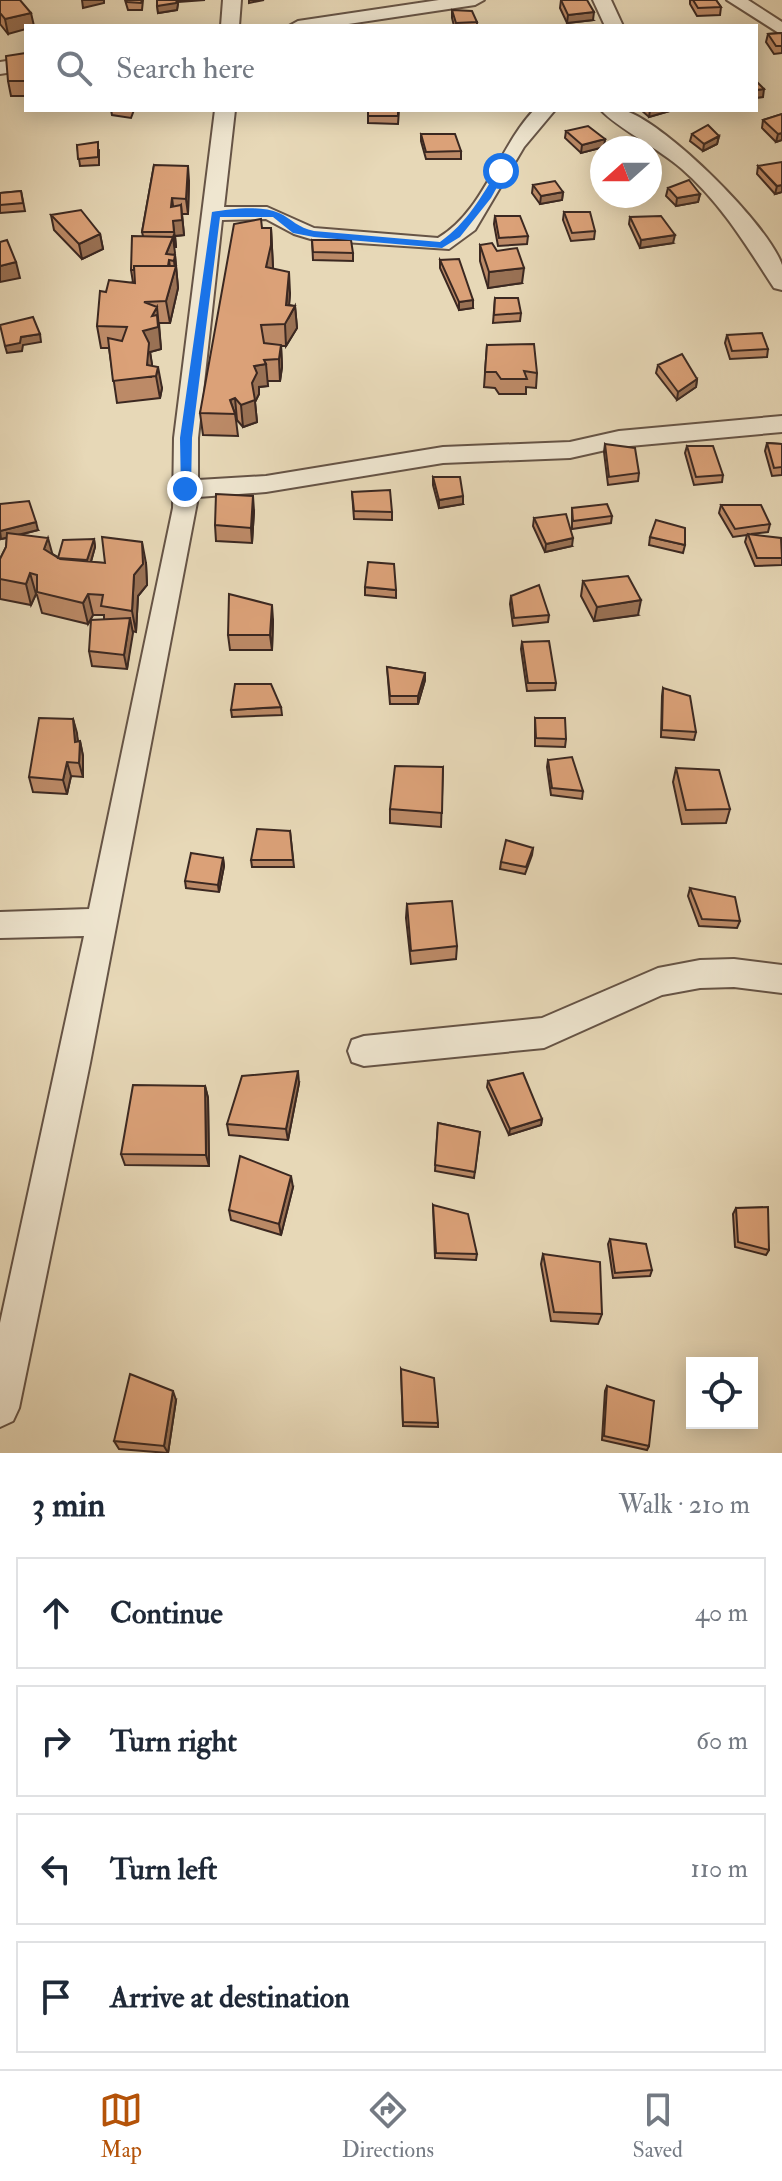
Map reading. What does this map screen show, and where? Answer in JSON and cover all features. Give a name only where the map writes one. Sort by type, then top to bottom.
[{"type":"street","points":[[230,24],[232,0]]},
{"type":"street","points":[[312,24],[475,0]]},
{"type":"street","points":[[602,0],[613,24]]},
{"type":"street","points":[[736,0],[782,30]]},
{"type":"street","points":[[0,68],[24,64]]},
{"type":"street","points":[[0,1408],[185,508],[186,438],[225,112]]},
{"type":"street","points":[[215,214],[259,212],[276,215],[296,231],[442,245],[457,235],[486,198],[523,135],[543,112]]},
{"type":"street","points":[[615,112],[656,135],[710,180],[753,233],[782,283]]},
{"type":"street","points":[[185,489],[266,484],[443,455],[570,450],[619,439],[782,424]]},
{"type":"street","points":[[0,925],[102,922]]},
{"type":"street","points":[[364,1051],[544,1033],[658,982],[686,977],[734,973],[782,979]]},
{"type":"building","points":[[0,0],[20,0],[31,13],[5,19],[0,13]]},
{"type":"building","points":[[157,0],[177,0],[176,3],[157,6]]},
{"type":"building","points":[[561,0],[587,0],[594,12],[568,15]]},
{"type":"building","points":[[693,0],[716,0],[721,7],[698,8]]},
{"type":"building","points":[[452,10],[472,11],[477,22],[456,23]]},
{"type":"building","points":[[782,33],[782,46],[776,46],[768,34]]},
{"type":"building","points":[[24,53],[24,81],[8,81],[6,56]]},
{"type":"building","points":[[368,112],[398,112],[398,116],[368,116]]},
{"type":"building","points":[[782,114],[782,133],[778,134],[763,120]]},
{"type":"building","points":[[708,125],[719,136],[704,144],[692,134]]},
{"type":"building","points":[[588,126],[601,136],[590,136],[590,143],[582,145],[566,131]]},
{"type":"building","points":[[421,134],[455,134],[461,151],[426,152]]},
{"type":"building","points":[[98,142],[98,157],[78,159],[77,145]]},
{"type":"building","points":[[782,162],[782,185],[777,186],[758,166]]},
{"type":"building","points":[[154,165],[188,166],[186,199],[172,198],[171,207],[181,205],[182,220],[173,221],[174,232],[142,232]]},
{"type":"building","points":[[689,180],[700,194],[677,198],[668,188]]},
{"type":"building","points":[[555,181],[563,192],[541,196],[533,185]]},
{"type":"building","points":[[21,191],[23,203],[0,205],[0,193]]},
{"type":"building","points":[[81,210],[100,234],[79,244],[51,215]]},
{"type":"building","points":[[564,212],[590,212],[595,231],[572,233]]},
{"type":"building","points":[[495,216],[520,216],[528,236],[499,238]]},
{"type":"building","points":[[661,216],[675,235],[641,240],[630,217]]},
{"type":"building","points":[[261,219],[262,228],[271,228],[266,267],[289,272],[286,305],[295,306],[285,324],[261,325],[264,343],[281,345],[279,359],[264,360],[266,364],[254,366],[257,373],[252,383],[255,400],[241,405],[235,398],[230,400],[235,414],[200,413],[234,224]]},
{"type":"building","points":[[132,236],[173,237],[166,254],[175,255],[174,261],[169,260],[168,266],[134,266],[131,270]]},
{"type":"building","points":[[7,240],[16,262],[0,266],[0,242]]},
{"type":"building","points":[[312,240],[351,240],[353,253],[313,252]]},
{"type":"building","points":[[492,243],[497,251],[517,248],[524,268],[489,272],[480,245]]},
{"type":"building","points":[[459,259],[473,300],[459,302],[440,260]]},
{"type":"building","points":[[134,266],[176,266],[166,301],[144,302],[157,307],[152,316],[157,315],[158,327],[143,331],[149,343],[147,365],[158,367],[156,376],[113,381],[108,338],[122,341],[127,327],[97,326],[100,291],[106,292],[109,280],[135,283]]},
{"type":"building","points":[[495,298],[518,298],[521,313],[494,315]]},
{"type":"building","points":[[33,317],[40,334],[21,337],[20,343],[5,346],[0,325]]},
{"type":"building","points":[[762,333],[768,349],[732,351],[727,335]]},
{"type":"building","points":[[534,344],[537,373],[524,371],[527,379],[501,379],[496,372],[485,372],[487,345]]},
{"type":"building","points":[[682,354],[697,379],[678,392],[658,365]]},
{"type":"building","points":[[767,443],[782,444],[782,467],[774,468]]},
{"type":"building","points":[[605,444],[635,448],[639,473],[609,477]]},
{"type":"building","points":[[687,446],[713,446],[723,475],[696,477]]},
{"type":"building","points":[[433,477],[460,477],[463,496],[439,500]]},
{"type":"building","points":[[390,490],[392,512],[354,511],[352,492]]},
{"type":"building","points":[[216,494],[253,496],[251,528],[215,525]]},
{"type":"building","points":[[29,501],[36,522],[0,531],[0,504]]},
{"type":"building","points":[[607,504],[612,516],[573,521],[572,508]]},
{"type":"building","points":[[721,505],[761,505],[770,524],[735,529]]},
{"type":"building","points":[[566,514],[573,538],[546,544],[534,518]]},
{"type":"building","points":[[656,520],[685,528],[685,545],[650,537]]},
{"type":"building","points":[[7,533],[48,538],[44,549],[60,559],[105,563],[102,537],[142,542],[143,564],[134,575],[132,611],[101,606],[103,595],[88,594],[83,603],[37,592],[37,575],[30,573],[26,584],[0,579],[0,559],[6,547]]},
{"type":"building","points":[[748,534],[781,538],[782,558],[757,558]]},
{"type":"building","points":[[94,539],[87,560],[58,558],[63,540]]},
{"type":"building","points":[[368,562],[394,564],[396,590],[365,587]]},
{"type":"building","points":[[628,576],[641,600],[597,607],[583,581]]},
{"type":"building","points":[[539,585],[549,615],[514,618],[511,596]]},
{"type":"building","points":[[229,594],[272,605],[270,635],[228,635]]},
{"type":"building","points":[[130,618],[124,655],[89,651],[91,620]]},
{"type":"building","points":[[549,641],[556,683],[528,683],[522,642]]},
{"type":"building","points":[[387,667],[425,673],[418,696],[390,696]]},
{"type":"building","points":[[235,684],[271,684],[281,707],[231,710]]},
{"type":"building","points":[[663,688],[690,696],[696,732],[662,730]]},
{"type":"building","points":[[39,718],[73,719],[75,742],[80,741],[79,763],[67,762],[63,780],[29,777]]},
{"type":"building","points":[[535,718],[565,718],[566,739],[536,738]]},
{"type":"building","points":[[572,757],[583,791],[552,788],[548,760]]},
{"type":"building","points":[[395,766],[443,767],[442,813],[390,809]]},
{"type":"building","points":[[676,768],[719,770],[730,809],[686,810]]},
{"type":"building","points":[[257,829],[290,831],[293,860],[251,860]]},
{"type":"building","points":[[506,840],[533,848],[526,867],[501,862]]},
{"type":"building","points":[[191,853],[223,858],[218,885],[185,881]]},
{"type":"building","points":[[690,888],[735,897],[740,921],[702,919]]},
{"type":"building","points":[[452,901],[457,946],[411,951],[407,904]]},
{"type":"building","points":[[298,1071],[286,1129],[227,1124],[242,1076]]},
{"type":"building","points":[[523,1073],[542,1119],[510,1129],[488,1081]]},
{"type":"building","points":[[133,1085],[205,1086],[206,1155],[121,1154]]},
{"type":"building","points":[[438,1123],[480,1132],[475,1172],[435,1165]]},
{"type":"building","points":[[240,1156],[291,1176],[279,1224],[229,1210]]},
{"type":"building","points":[[433,1205],[468,1214],[477,1254],[436,1253]]},
{"type":"building","points":[[768,1207],[769,1250],[738,1242],[736,1208]]},
{"type":"building","points":[[610,1239],[646,1244],[652,1270],[615,1273]]},
{"type":"building","points":[[543,1254],[600,1262],[602,1314],[554,1312]]},
{"type":"building","points":[[401,1369],[434,1378],[438,1423],[403,1422]]},
{"type":"building","points":[[130,1374],[173,1391],[164,1446],[114,1441]]},
{"type":"building","points":[[607,1386],[654,1401],[649,1446],[604,1436]]},
{"type":"route","points":[[185,489],[186,438],[215,214],[259,212],[276,215],[296,231],[369,241],[442,245],[457,235],[486,198],[501,171]]}]
